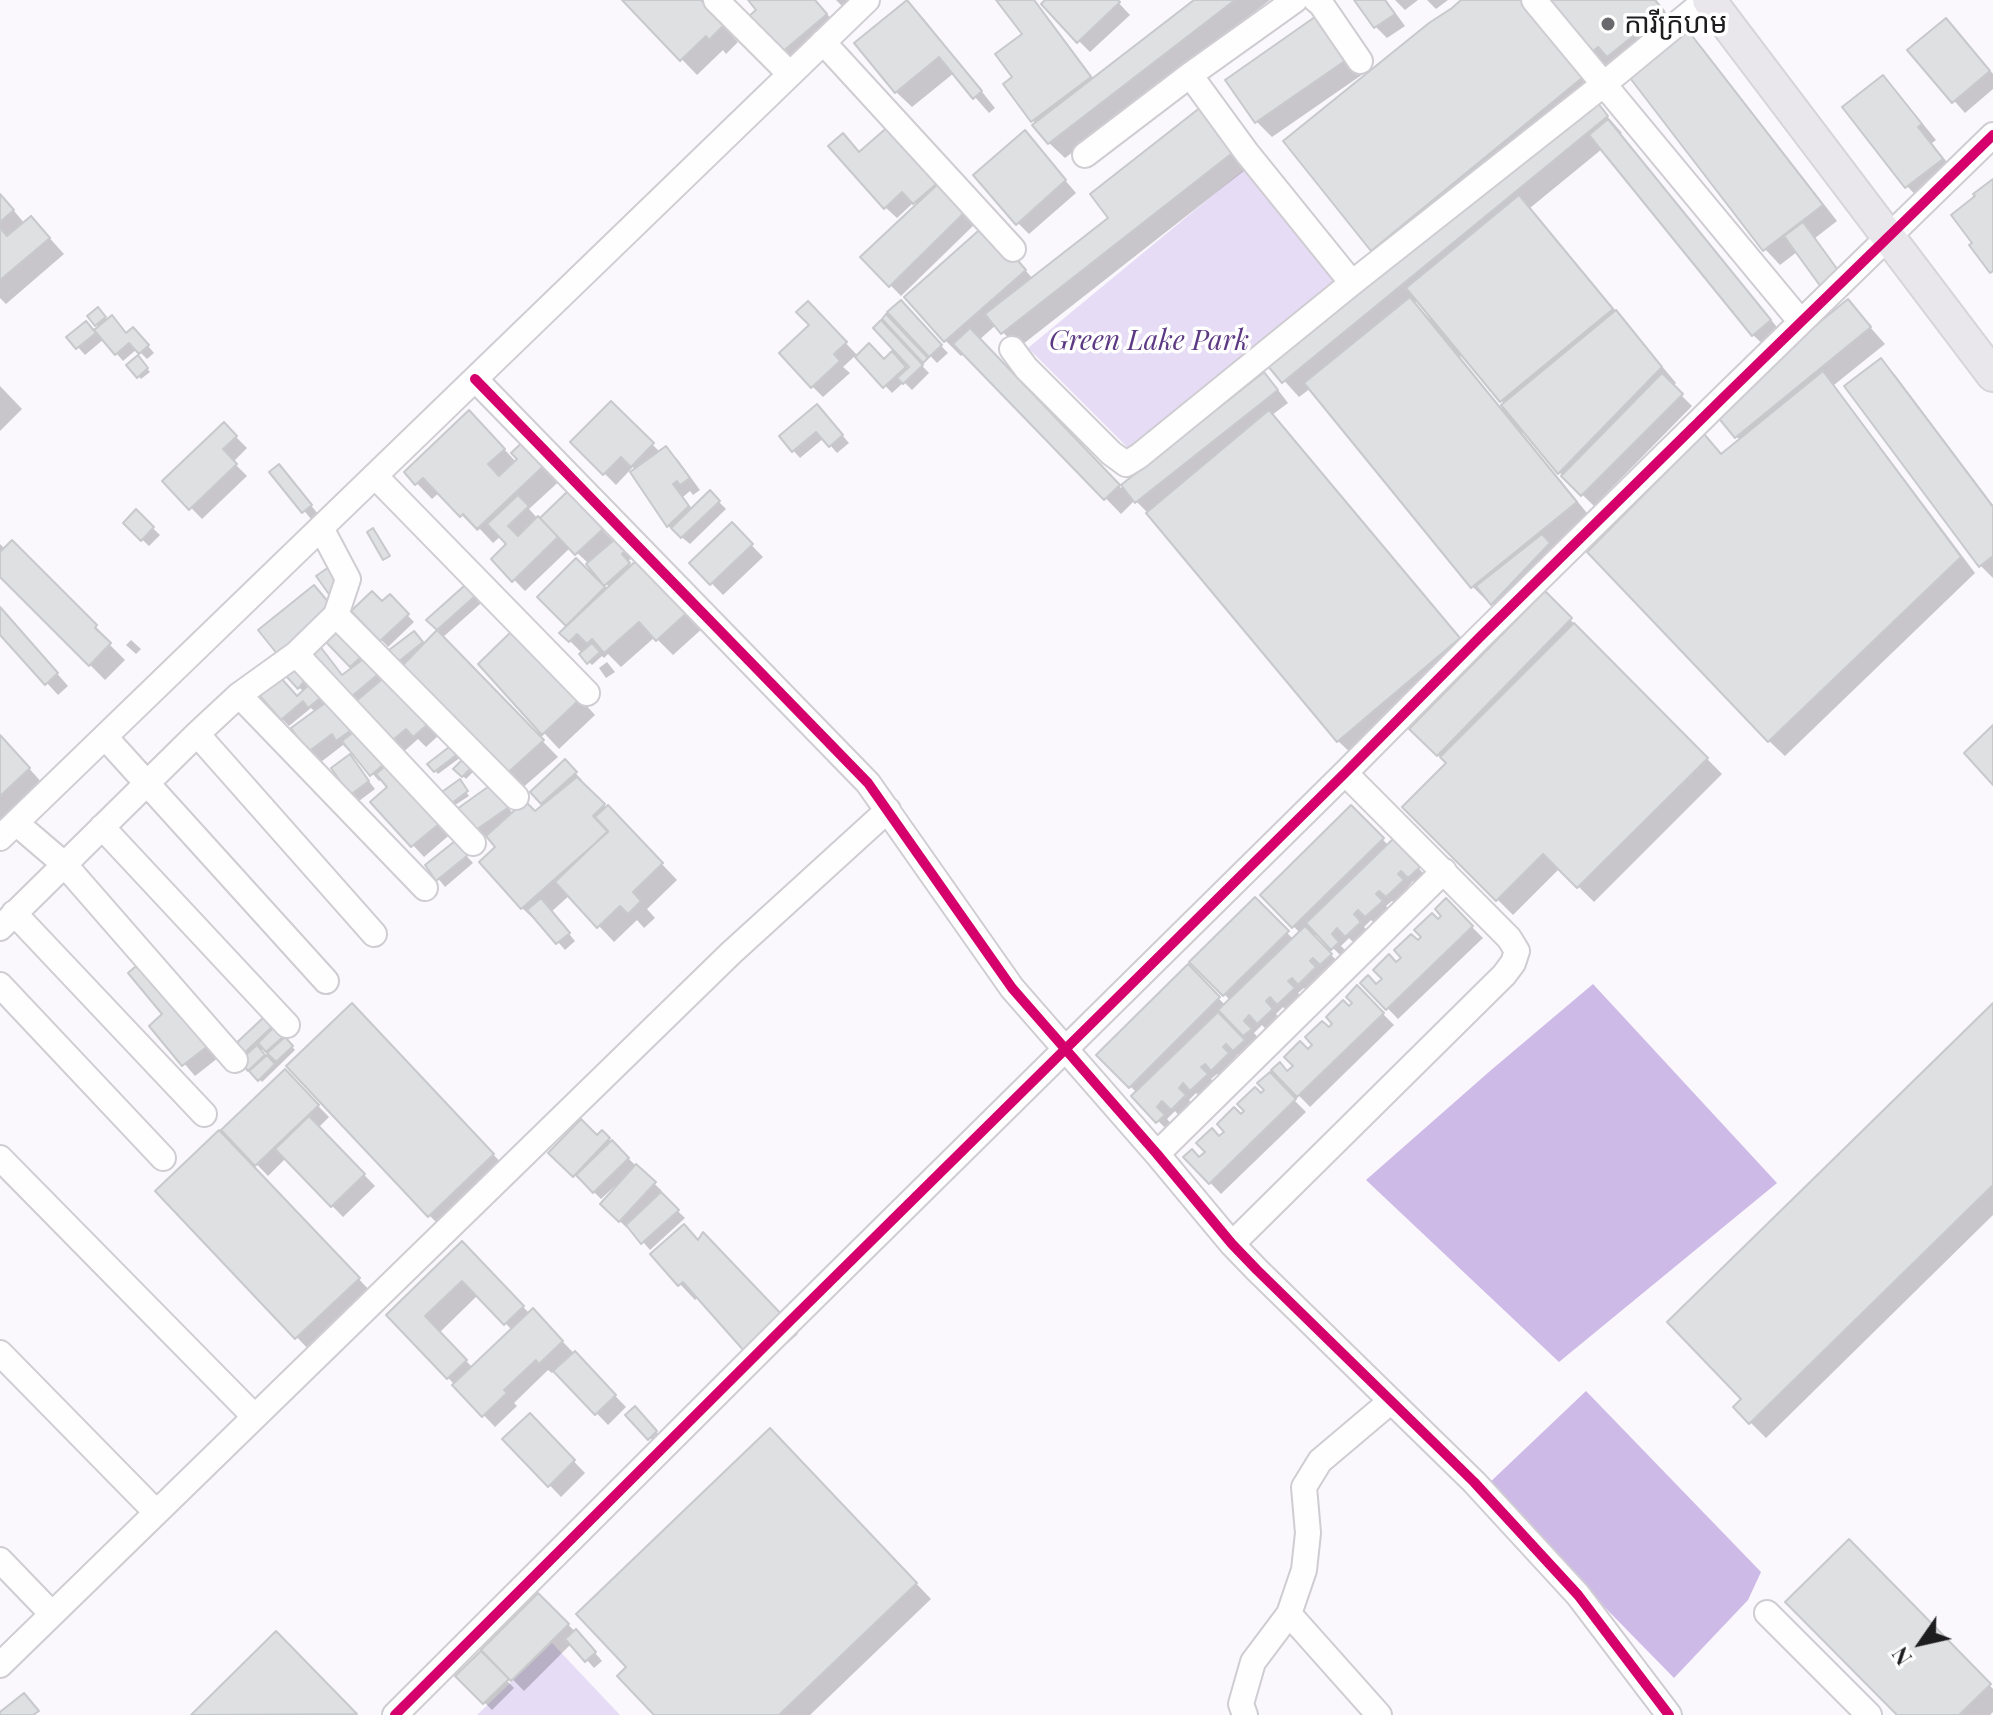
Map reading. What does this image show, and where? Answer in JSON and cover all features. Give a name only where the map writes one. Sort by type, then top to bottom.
[{"type":"main road","points":[[1708,0],[1993,375]]},
{"type":"street","points":[[716,0],[790,74]]},
{"type":"street","points":[[235,1060],[64,864],[8,831],[867,0]]},
{"type":"street","points":[[1085,155],[1295,0]]},
{"type":"street","points":[[1316,0],[1360,61]]},
{"type":"street","points":[[1534,0],[1801,322]]},
{"type":"street","points":[[1012,349],[1026,368],[1111,453],[1126,464],[1708,0]]},
{"type":"street","points":[[823,42],[1013,249]]},
{"type":"street","points":[[1190,75],[1247,153],[1352,283]]},
{"type":"street","points":[[395,1715],[1480,637],[1993,135]]},
{"type":"street","points":[[475,379],[868,783],[1012,988],[1232,1244],[1474,1482],[1578,1595],[1669,1715]]},
{"type":"street","points":[[375,476],[587,693]]},
{"type":"street","points":[[204,1114],[7,920],[239,695],[296,654],[336,615],[348,579],[321,528]]},
{"type":"street","points":[[336,615],[516,797]]},
{"type":"street","points":[[296,654],[473,843]]},
{"type":"street","points":[[239,695],[425,888]]},
{"type":"street","points":[[197,734],[374,934]]},
{"type":"street","points":[[105,737],[326,981]]},
{"type":"street","points":[[1232,1244],[1481,998],[1513,963],[1517,951],[1509,938],[1345,773]]},
{"type":"street","points":[[0,1665],[731,953],[888,810]]},
{"type":"street","points":[[102,827],[287,1025]]},
{"type":"street","points":[[1157,1154],[1444,871]]},
{"type":"street","points":[[0,985],[163,1158]]},
{"type":"street","points":[[0,1158],[254,1416]]},
{"type":"street","points":[[0,1353],[156,1512]]},
{"type":"street","points":[[1245,1715],[1241,1704],[1253,1662],[1289,1614],[1304,1570],[1308,1533],[1304,1487],[1320,1461],[1391,1401]]},
{"type":"street","points":[[0,1560],[52,1614]]},
{"type":"street","points":[[1767,1613],[1869,1715]]},
{"type":"street","points":[[1289,1614],[1379,1715]]},
{"type":"green space","name":"Green Lake Park","points":[[1247,167],[1335,280],[1130,450],[1028,348]]},
{"type":"green space","points":[[552,1643],[620,1715],[477,1715]]},
{"type":"shaded area","points":[[1593,984],[1777,1183],[1559,1362],[1366,1180]]},
{"type":"shaded area","points":[[1586,1391],[1761,1572],[1748,1600],[1674,1678],[1486,1486]]},
{"type":"building","points":[[622,0],[701,0],[724,25],[709,40],[706,36],[680,61]]},
{"type":"building","points":[[748,0],[815,0],[827,14],[780,54],[748,17],[756,10]]},
{"type":"building","points":[[907,0],[982,91],[973,99],[939,57],[895,93],[854,43]]},
{"type":"building","points":[[996,0],[1034,0],[1091,77],[1031,122],[1003,84],[1012,77],[995,54],[1022,34]]},
{"type":"building","points":[[1045,0],[1120,2],[1077,43],[1041,4]]},
{"type":"building","points":[[1194,0],[1235,0],[1048,144],[1032,125]]},
{"type":"building","points":[[1354,0],[1385,0],[1395,14],[1374,28]]},
{"type":"building","points":[[1461,0],[1526,0],[1588,73],[1371,251],[1283,141]]},
{"type":"building","points":[[1542,0],[1655,0],[1664,11],[1607,57],[1598,47],[1587,56]]},
{"type":"building","points":[[1322,12],[1352,56],[1255,123],[1225,80]]},
{"type":"building","points":[[1946,18],[1990,71],[1952,103],[1907,50]]},
{"type":"building","points":[[1686,28],[1823,205],[1763,251],[1627,74]]},
{"type":"building","points":[[1883,75],[1922,124],[1918,127],[1943,159],[1905,188],[1842,107]]},
{"type":"building","points":[[1594,98],[1608,116],[1282,383],[1267,365]]},
{"type":"building","points":[[1206,103],[1240,147],[1001,334],[985,314],[1108,218],[1090,194]]},
{"type":"building","points":[[1608,119],[1771,320],[1752,336],[1589,135]]},
{"type":"building","points":[[891,124],[941,180],[913,204],[902,192],[884,209],[828,146],[843,133],[859,152]]},
{"type":"building","points":[[1025,130],[1066,180],[1016,225],[973,175]]},
{"type":"building","points":[[1993,179],[1993,271],[1990,273],[1951,215]]},
{"type":"building","points":[[940,182],[966,211],[889,287],[860,257]]},
{"type":"building","points":[[0,194],[14,210],[0,222]]},
{"type":"building","points":[[1519,195],[1613,309],[1500,402],[1406,288]]},
{"type":"building","points":[[31,216],[50,238],[0,280],[0,228],[7,236]]},
{"type":"building","points":[[1803,222],[1840,273],[1821,287],[1784,236]]},
{"type":"building","points":[[986,224],[1026,270],[944,342],[904,297]]},
{"type":"building","points":[[1410,297],[1577,502],[1471,588],[1304,383]]},
{"type":"building","points":[[1848,299],[1871,327],[1735,438],[1712,410]]},
{"type":"building","points":[[901,300],[942,345],[929,357],[887,312]]},
{"type":"building","points":[[808,301],[847,342],[834,354],[840,361],[811,388],[779,353],[809,325],[796,312]]},
{"type":"building","points":[[98,307],[106,317],[95,326],[87,316]]},
{"type":"building","points":[[1616,310],[1662,367],[1558,474],[1501,405]]},
{"type":"building","points":[[886,314],[928,358],[923,363],[882,319]]},
{"type":"building","points":[[112,315],[126,333],[133,327],[149,345],[139,354],[129,343],[115,355],[94,330]]},
{"type":"building","points":[[881,320],[923,365],[903,384],[897,378],[909,367],[873,328]]},
{"type":"building","points":[[86,321],[96,333],[76,349],[66,337]]},
{"type":"building","points":[[970,328],[1120,485],[1104,500],[953,344]]},
{"type":"building","points":[[869,343],[884,359],[892,351],[906,367],[883,388],[855,357]]},
{"type":"building","points":[[138,355],[148,368],[137,378],[126,365]]},
{"type":"building","points":[[1881,358],[1993,507],[1993,556],[1979,567],[1844,386]]},
{"type":"building","points":[[1823,371],[1961,557],[1768,742],[1587,552],[1704,434],[1721,454]]},
{"type":"building","points":[[1264,372],[1278,390],[1135,503],[1121,485]]},
{"type":"building","points":[[1662,373],[1683,394],[1581,496],[1561,476]]},
{"type":"building","points":[[611,401],[654,443],[631,467],[621,457],[603,475],[570,442]]},
{"type":"building","points":[[817,404],[843,435],[829,447],[816,432],[792,452],[779,436]]},
{"type":"building","points":[[469,410],[505,449],[488,464],[499,476],[517,459],[511,453],[529,436],[551,459],[477,529],[463,514],[460,517],[423,478],[415,485],[404,472]]},
{"type":"building","points":[[1269,410],[1460,638],[1337,742],[1146,513]]},
{"type":"building","points":[[224,422],[237,436],[223,449],[237,464],[189,510],[162,481]]},
{"type":"building","points":[[666,446],[690,478],[680,485],[677,481],[673,484],[689,506],[667,527],[630,472]]},
{"type":"building","points":[[279,464],[312,505],[302,513],[269,472]]},
{"type":"building","points":[[710,490],[720,501],[681,538],[671,528]]},
{"type":"building","points":[[568,491],[603,529],[575,555],[540,518]]},
{"type":"building","points":[[518,495],[529,506],[508,526],[518,536],[538,516],[558,537],[512,582],[491,559],[506,544],[487,524]]},
{"type":"building","points":[[136,509],[154,527],[141,541],[123,523]]},
{"type":"building","points":[[732,522],[753,544],[710,585],[689,563]]},
{"type":"building","points":[[373,528],[390,556],[383,560],[367,532]]},
{"type":"building","points":[[621,534],[631,545],[622,554],[630,563],[604,586],[586,564]]},
{"type":"building","points":[[1542,534],[1550,543],[1491,605],[1476,586]]},
{"type":"building","points":[[12,540],[111,643],[89,666],[0,577],[0,552]]},
{"type":"building","points":[[640,557],[690,610],[656,641],[639,622],[604,653],[592,639],[587,644],[577,634],[569,642],[559,633]]},
{"type":"building","points":[[576,558],[605,587],[566,626],[537,597]]},
{"type":"building","points":[[329,567],[344,588],[331,597],[316,576]]},
{"type":"building","points":[[473,578],[483,589],[437,630],[426,620]]},
{"type":"building","points":[[314,585],[335,610],[278,655],[258,630]]},
{"type":"building","points":[[372,591],[382,601],[390,594],[409,614],[380,641],[351,611]]},
{"type":"building","points":[[1545,591],[1572,618],[1437,756],[1409,729]]},
{"type":"building","points":[[0,607],[58,673],[45,685],[0,635]]},
{"type":"building","points":[[1574,623],[1708,758],[1577,888],[1543,854],[1496,901],[1402,807],[1446,763],[1440,757]]},
{"type":"building","points":[[516,627],[581,698],[542,735],[478,664]]},
{"type":"building","points":[[339,629],[364,654],[350,667],[326,642]]},
{"type":"building","points":[[437,630],[544,740],[504,776],[402,666]]},
{"type":"building","points":[[414,631],[423,642],[398,662],[389,650]]},
{"type":"building","points":[[592,643],[600,652],[587,664],[579,654]]},
{"type":"building","points":[[319,645],[342,675],[370,654],[382,671],[346,701],[309,653]]},
{"type":"building","points":[[295,668],[305,680],[298,689],[286,676]]},
{"type":"building","points":[[386,676],[428,724],[413,737],[406,729],[387,745],[355,702]]},
{"type":"building","points":[[281,678],[297,696],[313,681],[325,694],[308,708],[303,701],[281,720],[260,696]]},
{"type":"building","points":[[332,698],[354,728],[336,741],[332,734],[308,752],[291,728]]},
{"type":"building","points":[[1993,725],[1993,785],[1964,753]]},
{"type":"building","points":[[361,726],[389,760],[370,776],[342,741]]},
{"type":"building","points":[[0,735],[30,768],[0,796]]},
{"type":"building","points":[[453,744],[459,753],[434,772],[427,764]]},
{"type":"building","points":[[350,754],[369,781],[350,795],[331,768]]},
{"type":"building","points":[[464,758],[472,767],[462,777],[453,769]]},
{"type":"building","points":[[565,759],[577,772],[541,804],[530,792]]},
{"type":"building","points":[[391,761],[445,819],[411,847],[370,802],[387,787],[376,774]]},
{"type":"building","points":[[577,777],[605,804],[593,816],[608,832],[521,909],[479,862],[495,847],[486,836],[525,801],[535,811]]},
{"type":"building","points":[[460,779],[468,791],[448,806],[439,794]]},
{"type":"building","points":[[492,784],[509,807],[473,832],[457,809]]},
{"type":"building","points":[[608,805],[663,863],[633,892],[641,901],[628,914],[620,906],[597,928],[555,882],[608,831],[595,817]]},
{"type":"building","points":[[1351,805],[1384,838],[1292,928],[1260,895]]},
{"type":"building","points":[[1393,839],[1420,867],[1408,878],[1401,871],[1398,874],[1404,880],[1386,897],[1379,891],[1376,894],[1383,901],[1365,917],[1358,910],[1354,914],[1361,922],[1345,937],[1337,928],[1332,934],[1339,942],[1331,950],[1306,923]]},
{"type":"building","points":[[455,841],[468,855],[436,881],[425,865]]},
{"type":"building","points":[[1255,897],[1289,931],[1223,996],[1189,962]]},
{"type":"building","points":[[541,898],[570,933],[556,944],[527,910]]},
{"type":"building","points":[[1446,898],[1473,926],[1386,1010],[1360,983],[1368,975],[1376,984],[1382,979],[1373,970],[1389,954],[1396,962],[1401,958],[1394,950],[1411,934],[1418,940],[1421,937],[1414,930],[1432,913],[1438,919],[1441,916],[1435,909]]},
{"type":"building","points":[[1305,926],[1332,954],[1320,965],[1313,958],[1310,961],[1316,967],[1298,985],[1292,978],[1288,981],[1295,988],[1277,1005],[1270,997],[1266,1001],[1273,1009],[1257,1024],[1249,1015],[1244,1021],[1252,1029],[1243,1036],[1218,1010]]},
{"type":"building","points":[[143,960],[213,1042],[182,1066],[149,1026],[162,1014],[128,973]]},
{"type":"building","points":[[1188,964],[1220,997],[1129,1088],[1096,1055]]},
{"type":"building","points":[[1357,985],[1384,1013],[1297,1097],[1271,1070],[1280,1062],[1287,1071],[1293,1066],[1284,1057],[1300,1041],[1308,1049],[1312,1045],[1305,1037],[1322,1021],[1329,1027],[1332,1024],[1326,1017],[1343,1000],[1349,1006],[1352,1003],[1346,997]]},
{"type":"building","points":[[352,1003],[494,1154],[428,1217],[286,1066]]},
{"type":"building","points":[[1993,1003],[1993,1185],[1749,1424],[1733,1407],[1741,1399],[1667,1322]]},
{"type":"building","points":[[1218,1012],[1245,1040],[1233,1051],[1226,1044],[1223,1047],[1229,1053],[1211,1071],[1205,1064],[1201,1067],[1208,1074],[1190,1091],[1183,1083],[1179,1088],[1186,1095],[1171,1110],[1162,1101],[1157,1107],[1165,1115],[1156,1123],[1131,1096]]},
{"type":"building","points":[[265,1016],[274,1025],[239,1058],[230,1049]]},
{"type":"building","points":[[275,1026],[284,1036],[266,1052],[258,1043]]},
{"type":"building","points":[[285,1037],[293,1046],[276,1062],[267,1053]]},
{"type":"building","points":[[257,1045],[265,1055],[248,1071],[239,1061]]},
{"type":"building","points":[[267,1055],[275,1064],[258,1081],[249,1071]]},
{"type":"building","points":[[285,1069],[319,1105],[255,1166],[221,1130]]},
{"type":"building","points":[[1270,1072],[1296,1099],[1209,1184],[1183,1157],[1192,1149],[1199,1157],[1205,1152],[1196,1143],[1212,1128],[1219,1136],[1224,1132],[1217,1124],[1234,1107],[1241,1114],[1244,1111],[1237,1104],[1255,1087],[1261,1093],[1264,1090],[1257,1083]]},
{"type":"building","points":[[309,1116],[365,1174],[331,1207],[275,1149]]},
{"type":"building","points":[[581,1119],[597,1135],[602,1130],[610,1138],[573,1177],[548,1153]]},
{"type":"building","points":[[219,1130],[360,1278],[295,1339],[155,1191]]},
{"type":"building","points":[[612,1140],[629,1158],[593,1193],[576,1175]]},
{"type":"building","points":[[636,1164],[656,1182],[619,1222],[600,1204]]},
{"type":"building","points":[[661,1192],[679,1210],[641,1244],[626,1225]]},
{"type":"building","points":[[684,1224],[698,1240],[703,1232],[784,1317],[745,1352],[683,1282],[678,1286],[650,1254]]},
{"type":"building","points":[[462,1241],[524,1306],[504,1325],[462,1281],[425,1316],[467,1360],[447,1379],[386,1315]]},
{"type":"building","points":[[533,1308],[563,1341],[539,1364],[536,1360],[504,1390],[507,1393],[482,1417],[452,1385]]},
{"type":"building","points":[[575,1351],[616,1395],[595,1415],[553,1371]]},
{"type":"building","points":[[635,1406],[657,1431],[648,1440],[625,1415]]},
{"type":"building","points":[[530,1413],[575,1460],[548,1487],[502,1439]]},
{"type":"building","points":[[770,1428],[917,1583],[779,1715],[654,1715],[617,1676],[626,1667],[576,1614]]},
{"type":"building","points":[[1849,1539],[1991,1684],[1959,1715],[1897,1715],[1785,1602]]},
{"type":"building","points":[[538,1593],[569,1624],[511,1681],[481,1650]]},
{"type":"building","points":[[576,1629],[596,1652],[585,1662],[565,1639]]},
{"type":"building","points":[[276,1631],[357,1714],[191,1715]]},
{"type":"building","points":[[481,1651],[509,1679],[483,1704],[455,1676]]},
{"type":"building","points":[[24,1693],[39,1711],[33,1715],[0,1715],[0,1712]]},
{"type":"cycle path","points":[[395,1715],[1480,637],[1993,135]]},
{"type":"cycle path","points":[[475,379],[868,783],[1012,988],[1232,1244],[1474,1482],[1578,1595],[1669,1715]]},
{"type":"place","name":"ការីក្រហម","points":[[1608,24]]}]
